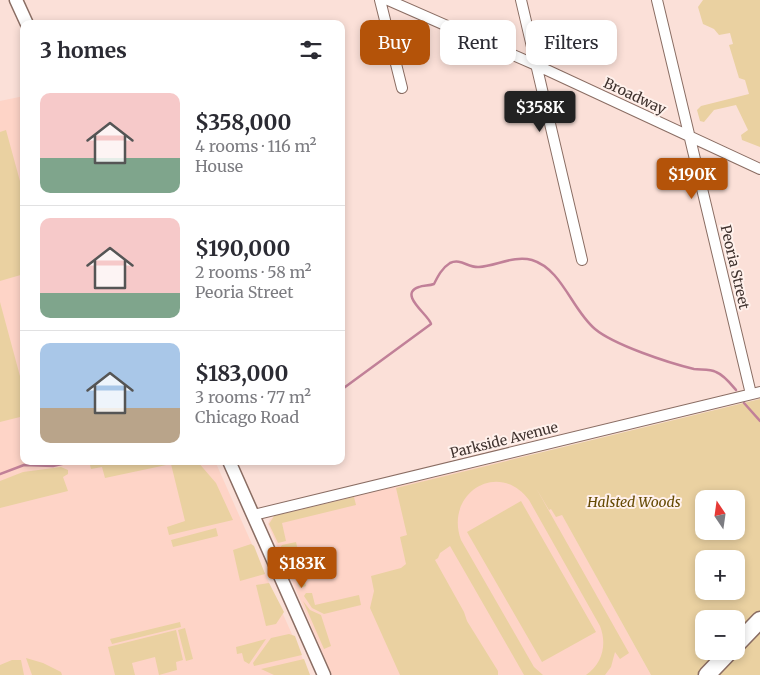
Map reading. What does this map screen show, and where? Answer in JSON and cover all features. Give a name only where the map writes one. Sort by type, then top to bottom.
[{"type":"main road","points":[[745,636],[760,620]]},
{"type":"main road","points":[[707,675],[721,660]]},
{"type":"street","points":[[16,0],[24,20]]},
{"type":"street","points":[[380,0],[402,88]]},
{"type":"street","name":"Broadway","points":[[388,0],[526,60]]},
{"type":"street","points":[[521,0],[526,21]]},
{"type":"street","name":"Peoria Street","points":[[657,0],[755,393]]},
{"type":"street","points":[[536,65],[582,260]]},
{"type":"street","name":"Broadway","points":[[538,65],[760,169]]},
{"type":"street","name":"Parkside Avenue","points":[[254,515],[755,393]]},
{"type":"street","points":[[231,465],[324,675]]},
{"type":"shaded area","points":[[20,97],[20,465],[217,465],[310,675],[0,675],[0,101]]},
{"type":"shaded area","points":[[529,455],[651,675],[332,675],[268,524],[270,519],[277,515]]},
{"type":"green space","points":[[703,0],[760,0],[760,147],[742,140],[741,135],[748,130],[736,105],[714,110],[704,122],[700,121],[697,110],[701,106],[749,94],[745,80],[739,78],[729,45],[733,44],[730,33],[719,35],[714,29],[703,24],[698,7]]},
{"type":"green space","points":[[6,130],[20,181],[20,275],[0,281],[0,132]]},
{"type":"green space","points":[[0,302],[20,376],[20,417],[0,422]]},
{"type":"green space","name":"Halsted Woods","points":[[760,399],[760,675],[651,675],[562,515],[556,517],[551,509],[549,510],[536,488],[629,653],[620,659],[615,652],[611,667],[605,675],[586,675],[596,665],[602,653],[603,640],[600,626],[529,500],[516,488],[503,482],[489,483],[477,487],[467,496],[460,509],[458,523],[461,540],[534,667],[543,675],[524,675],[450,546],[440,553],[435,560],[464,612],[467,621],[498,671],[498,675],[400,675],[370,608],[374,591],[371,576],[401,568],[406,564],[400,537],[407,535],[396,488]]},
{"type":"green space","points":[[90,465],[166,465],[105,478],[102,467],[91,469]]},
{"type":"green space","points":[[171,465],[200,465],[216,483],[233,520],[169,535],[167,527],[185,521]]},
{"type":"green space","points":[[61,467],[68,470],[68,474],[63,477],[68,491],[0,508],[0,481],[23,472]]},
{"type":"green space","points":[[354,497],[356,505],[282,523],[286,541],[278,543],[269,524],[274,516]]},
{"type":"green space","points":[[521,501],[596,632],[542,662],[467,532]]},
{"type":"green space","points":[[216,528],[218,536],[173,547],[171,540]]},
{"type":"green space","points":[[296,542],[306,586],[300,588],[280,548],[282,545]]},
{"type":"green space","points":[[251,544],[254,546],[265,574],[240,581],[233,550]]},
{"type":"green space","points":[[269,583],[284,612],[276,624],[266,626],[256,585]]},
{"type":"green space","points":[[306,593],[312,593],[315,605],[359,595],[361,605],[324,614],[312,608],[304,596]]},
{"type":"green space","points":[[303,601],[310,610],[321,615],[331,646],[324,649]]},
{"type":"green space","points":[[180,622],[181,627],[112,644],[110,639]]},
{"type":"green space","points":[[185,628],[193,659],[186,661],[178,630]]},
{"type":"green space","points":[[176,630],[183,660],[176,662],[177,670],[159,675],[155,657],[132,663],[135,675],[115,675],[108,647]]},
{"type":"green space","points":[[289,634],[295,636],[302,655],[254,666],[253,663],[271,638]]},
{"type":"green space","points":[[266,639],[249,664],[244,661],[242,653],[237,654],[236,647]]},
{"type":"green space","points":[[26,658],[43,663],[61,672],[62,675],[32,675]]},
{"type":"green space","points":[[304,659],[310,675],[274,675],[261,669]]},
{"type":"green space","points":[[12,660],[21,660],[24,675],[0,675],[0,665]]},
{"type":"waterway","points":[[345,387],[431,324],[416,305],[411,295],[413,290],[419,287],[434,284],[447,265],[461,262],[479,267],[525,259],[532,260],[551,272],[587,321],[604,335],[657,358],[694,369],[719,373],[736,390]]},
{"type":"waterway","points":[[744,403],[760,421]]},
{"type":"waterway","points":[[0,474],[24,465]]},
{"type":"waterway","points":[[24,465],[57,465]]}]
